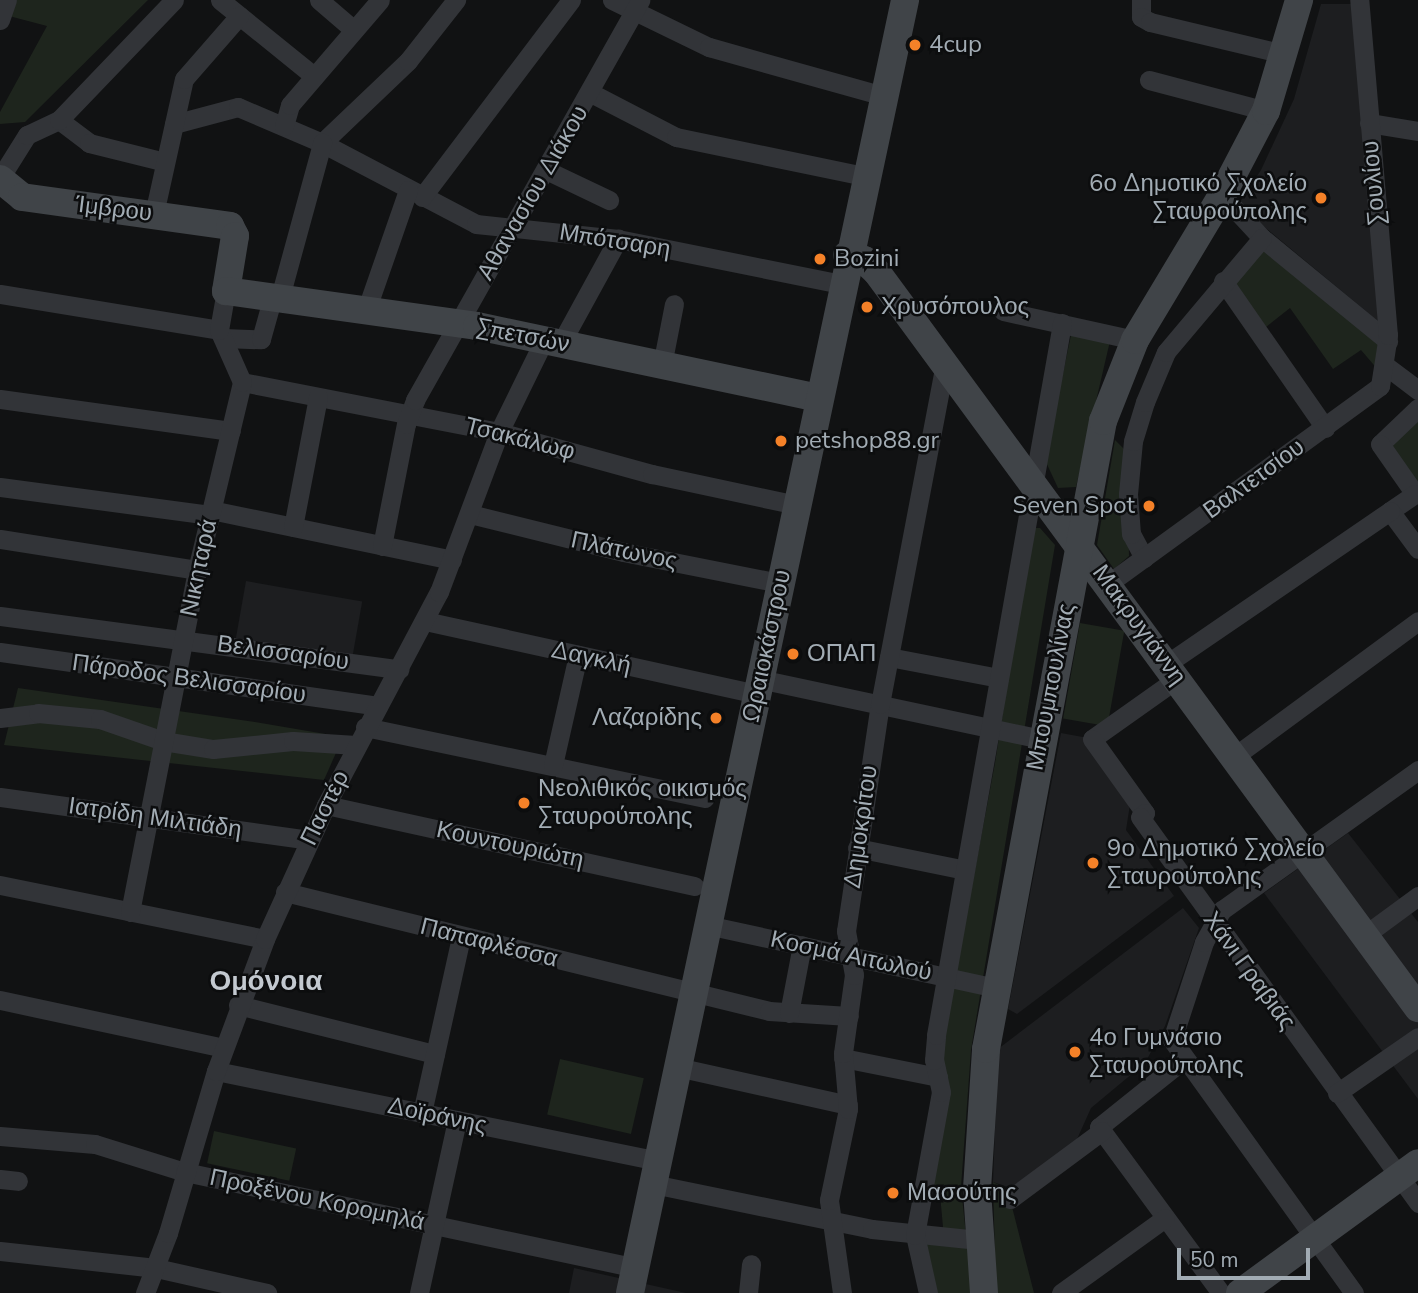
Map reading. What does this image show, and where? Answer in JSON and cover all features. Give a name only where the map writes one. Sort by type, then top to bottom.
[{"type":"street","points":[[0,178],[27,135],[59,120],[174,0]]},
{"type":"street","points":[[220,0],[314,76]]},
{"type":"street","points":[[319,0],[355,30]]},
{"type":"street","points":[[284,126],[290,104],[380,0]]},
{"type":"street","points":[[0,294],[261,339],[323,143],[408,61],[456,0]]},
{"type":"street","points":[[367,308],[415,194],[571,0]]},
{"type":"street","points":[[612,0],[637,6],[709,47],[883,96]]},
{"type":"street","name":"Μπουμπουλίνας","points":[[984,1293],[978,1240],[979,1124],[996,988],[1078,542],[1103,421],[1135,340],[1222,195],[1266,111],[1299,0]]},
{"type":"street","name":"Σουλίου","points":[[1359,0],[1388,341],[1386,366]]},
{"type":"street","name":"Ωραιοκάστρου","points":[[632,1280],[883,96],[900,2]]},
{"type":"street","name":"Αθανασίου Διάκου","points":[[383,546],[409,413],[591,93],[637,6]]},
{"type":"street","points":[[1141,8],[1284,54]]},
{"type":"street","points":[[154,214],[184,79],[239,16]]},
{"type":"street","points":[[1149,79],[1266,111]]},
{"type":"street","points":[[591,93],[676,137],[864,176]]},
{"type":"street","name":"Μπότσαρη","points":[[174,124],[238,107],[323,143],[476,224],[512,230],[618,239],[841,284]]},
{"type":"street","points":[[59,120],[89,143],[165,162]]},
{"type":"street","points":[[1369,123],[1418,131]]},
{"type":"street","points":[[546,170],[609,200]]},
{"type":"street","name":"Ίμβρου","points":[[0,178],[22,197],[222,223],[234,230],[226,291]]},
{"type":"street","points":[[1222,195],[1262,238],[1388,341]]},
{"type":"street","points":[[1144,558],[1130,525],[1133,441],[1166,352],[1223,281],[1262,238]]},
{"type":"street","name":"Παστέρ","points":[[145,1293],[156,1268],[223,1048],[285,892],[365,727],[425,621],[452,561],[499,432],[618,239]]},
{"type":"street","name":"Μακρυγιάννη","points":[[847,256],[864,260],[876,271],[1033,485],[1110,583],[1418,1008]]},
{"type":"street","points":[[1223,281],[1325,428]]},
{"type":"street","points":[[226,291],[221,334],[242,383]]},
{"type":"street","name":"Σπετσών","points":[[226,291],[367,308],[458,323],[818,398]]},
{"type":"street","points":[[662,365],[674,304]]},
{"type":"street","points":[[1003,311],[1135,340]]},
{"type":"street","name":"Μπουμπουλίνας","points":[[917,1236],[941,1092],[933,1056],[1062,323]]},
{"type":"street","name":"Δημοκρίτου","points":[[842,1293],[830,1194],[848,1105],[843,1061],[854,975],[846,931],[880,704],[945,362]]},
{"type":"street","points":[[1386,366],[1418,390]]},
{"type":"street","name":"Βαλτετσίου","points":[[1110,583],[1381,386],[1386,366]]},
{"type":"street","name":"Τσακάλωφ","points":[[242,383],[499,432],[652,474],[796,505]]},
{"type":"street","name":"Νικηταρά","points":[[130,912],[198,570],[242,383]]},
{"type":"street","points":[[293,527],[318,397]]},
{"type":"street","points":[[0,399],[231,431]]},
{"type":"street","points":[[1173,670],[1415,494],[1381,444],[1418,408]]},
{"type":"street","points":[[1103,421],[1133,441]]},
{"type":"street","points":[[0,487],[211,512],[452,561]]},
{"type":"street","points":[[1390,511],[1418,550]]},
{"type":"street","name":"Πλάτωνος","points":[[470,514],[623,552],[780,583]]},
{"type":"street","points":[[0,539],[198,570]]},
{"type":"street","points":[[1065,617],[1087,591],[1110,583]]},
{"type":"street","name":"Βελισσαρίου","points":[[0,616],[399,669]]},
{"type":"street","name":"Δαγκλή","points":[[425,621],[578,655],[880,704],[992,726],[1041,739]]},
{"type":"street","points":[[1235,756],[1418,621]]},
{"type":"street","name":"Πάροδος Βελισσαρίου","points":[[0,652],[177,674],[378,706]]},
{"type":"street","points":[[553,765],[578,655]]},
{"type":"street","points":[[889,657],[999,678]]},
{"type":"street","name":"Χάνι Γραβιάς","points":[[1173,670],[1093,739],[1145,813],[1139,817],[1337,1093],[1408,1170],[1418,1203]]},
{"type":"street","points":[[0,718],[38,713],[100,719],[163,741],[213,749],[293,741],[356,746]]},
{"type":"street","points":[[365,727],[705,797]]},
{"type":"street","points":[[1354,1293],[1172,1042],[1214,922],[1227,904],[1305,853],[1418,770]]},
{"type":"street","name":"Ιατρίδη Μιλτιάδη","points":[[0,797],[309,840]]},
{"type":"street","name":"Κουντουριώτη","points":[[326,805],[694,886]]},
{"type":"street","points":[[857,848],[965,870]]},
{"type":"street","points":[[0,885],[265,939]]},
{"type":"street","name":"Παπαφλέσσα","points":[[285,892],[693,993],[789,1013],[849,1016]]},
{"type":"street","points":[[1365,935],[1418,896]]},
{"type":"street","name":"Κοσμά Αιτωλού","points":[[707,925],[996,988]]},
{"type":"street","points":[[422,1113],[461,937]]},
{"type":"street","points":[[789,1013],[802,946]]},
{"type":"street","points":[[0,1000],[223,1048]]},
{"type":"street","points":[[239,1005],[435,1054]]},
{"type":"street","points":[[1337,1093],[1418,1037]]},
{"type":"street","points":[[1184,1059],[1099,1127],[1221,1293]]},
{"type":"street","points":[[843,1061],[938,1077]]},
{"type":"street","points":[[677,1067],[848,1105]]},
{"type":"street","name":"Δοϊράνης","points":[[216,1071],[457,1120],[833,1221],[917,1236],[978,1240]]},
{"type":"street","points":[[419,1293],[457,1120]]},
{"type":"street","points":[[1010,1199],[1102,1131]]},
{"type":"street","name":"Προξένου Κορομηλά","points":[[0,1136],[95,1144],[185,1172],[434,1225],[632,1280]]},
{"type":"street","points":[[1240,1293],[1408,1170]]},
{"type":"street","points":[[1061,1293],[1166,1218]]},
{"type":"street","points":[[917,1236],[928,1293]]},
{"type":"street","points":[[0,1251],[156,1268],[268,1293]]},
{"type":"street","points":[[748,1293],[751,1264]]},
{"type":"shaded area","points":[[15,0],[148,0],[25,122],[0,124],[0,112],[47,26],[9,16]]},
{"type":"shaded area","points":[[1321,4],[1352,4],[1379,322],[1238,205],[1261,170],[1294,99]]},
{"type":"shaded area","points":[[1261,245],[1382,346],[1379,371],[1361,350],[1333,369],[1290,308],[1266,327],[1232,280]]},
{"type":"shaded area","points":[[1071,335],[1110,341],[1076,487],[1058,488],[1045,460]]},
{"type":"shaded area","points":[[1418,408],[1418,497],[1381,444]]},
{"type":"shaded area","points":[[1115,440],[1127,452],[1129,556],[1114,569],[1097,545]]},
{"type":"shaded area","points":[[1032,528],[1040,528],[1055,545],[971,1050],[961,1187],[972,1293],[934,1293],[925,1243],[944,1238],[940,1194],[931,1180],[940,1057],[995,763]]},
{"type":"shaded area","points":[[246,581],[362,601],[352,660],[236,639]]},
{"type":"shaded area","points":[[1080,623],[1124,631],[1107,726],[1063,719]]},
{"type":"shaded area","points":[[18,688],[343,737],[324,780],[4,745]]},
{"type":"shaded area","name":"9ο Δημοτικό Σχολείο Σταυρούπολης","points":[[1061,733],[1088,738],[1131,798],[1126,830],[1174,896],[1017,1014],[1008,1009]]},
{"type":"shaded area","points":[[1348,833],[1418,922],[1418,1099],[1264,893]]},
{"type":"shaded area","name":"4ο Γυμνάσιο Σταυρούπολης","points":[[1183,908],[1199,928],[1165,1026],[1145,1063],[1091,1108],[1073,1148],[1017,1190],[993,1182],[998,1049]]},
{"type":"shaded area","points":[[560,1059],[644,1078],[631,1134],[547,1115]]},
{"type":"shaded area","points":[[214,1131],[296,1148],[289,1181],[207,1163]]},
{"type":"shaded area","points":[[993,1182],[1003,1187],[1010,1199],[1034,1293],[996,1293]]},
{"type":"shaded area","points":[[574,1268],[686,1293],[569,1293]]},
{"type":"place","name":"4cup","points":[[915,45]]},
{"type":"place","name":"6ο Δημοτικό Σχολείο Σταυρούπολης","points":[[1321,198]]},
{"type":"place","name":"Bozini","points":[[820,259]]},
{"type":"place","name":"Χρυσόπουλος","points":[[867,307]]},
{"type":"place","name":"petshop88.gr","points":[[781,441]]},
{"type":"place","name":"Seven Spot","points":[[1149,506]]},
{"type":"place","name":"ΟΠΑΠ","points":[[793,654]]},
{"type":"place","name":"Λαζαρίδης","points":[[716,718]]},
{"type":"place","name":"Νεολιθικός οικισμός Σταυρούπολης","points":[[524,803]]},
{"type":"place","name":"9ο Δημοτικό Σχολείο Σταυρούπολης","points":[[1093,863]]},
{"type":"place","name":"4ο Γυμνάσιο Σταυρούπολης","points":[[1075,1052]]},
{"type":"place","name":"Μασούτης","points":[[893,1193]]},
{"type":"district","name":"Ομόνοια","points":[[266,981]]}]
